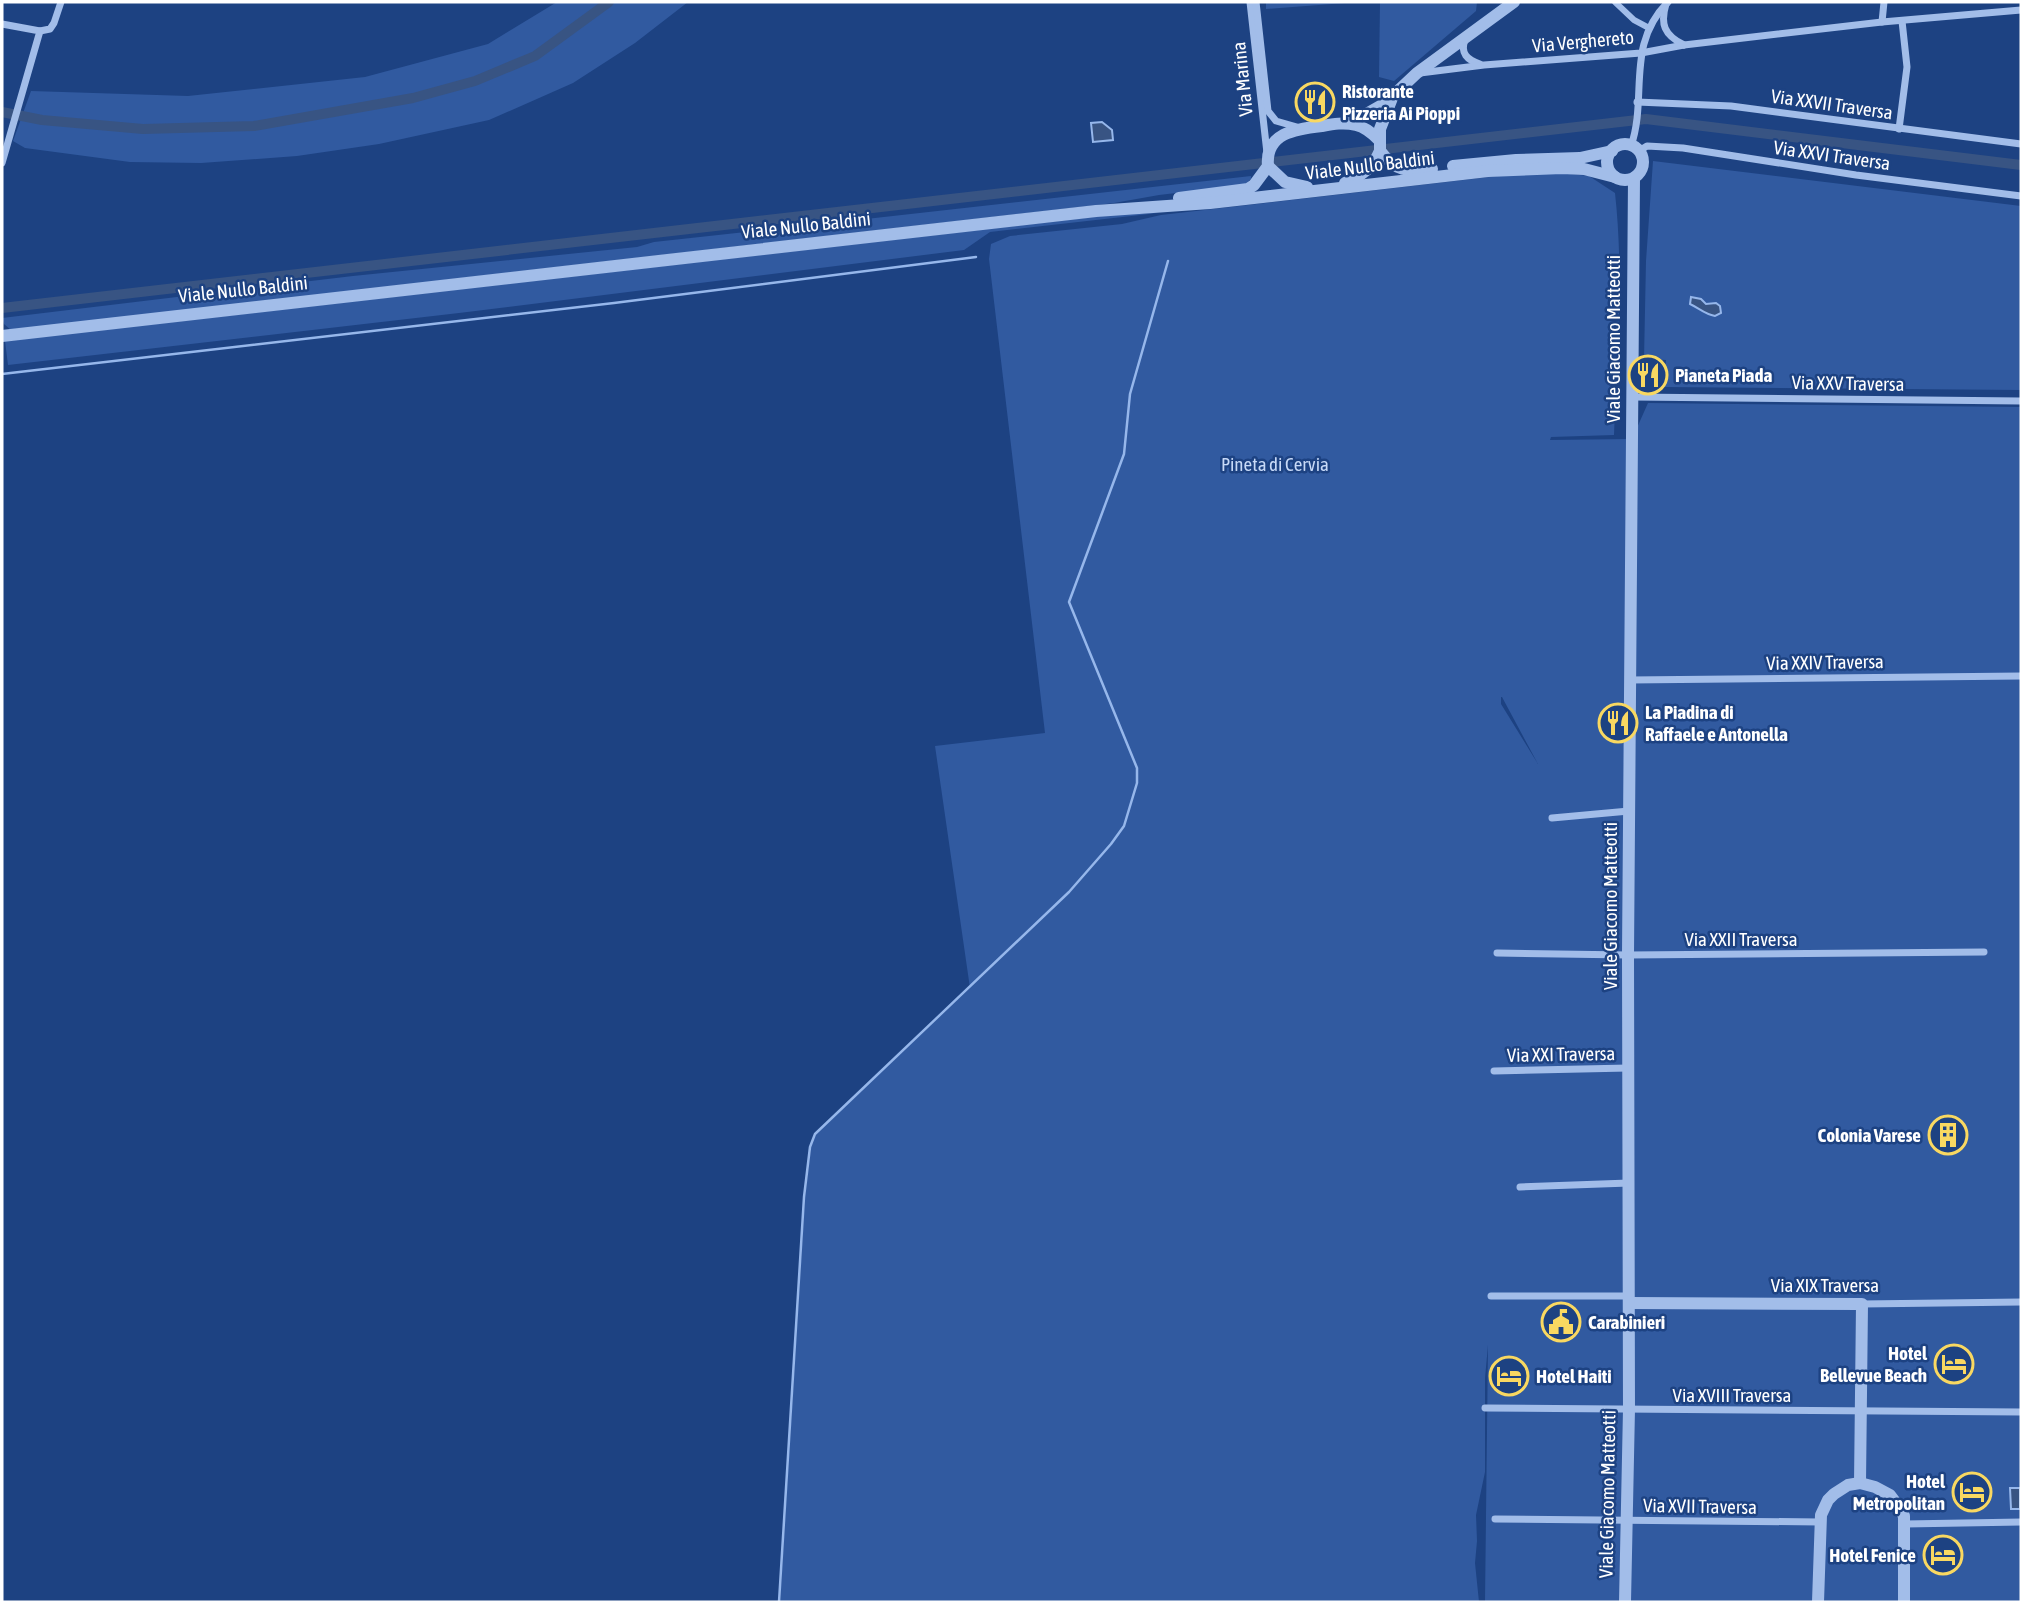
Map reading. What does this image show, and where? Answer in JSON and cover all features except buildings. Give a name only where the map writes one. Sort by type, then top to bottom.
[{"type":"street","points":[[2,24],[40,31],[50,29],[61,2]]},
{"type":"street","name":"Via Marina","points":[[1250,2],[1266,153]]},
{"type":"street","name":"Via Marina","points":[[1256,2],[1268,111],[1276,121],[1301,128]]},
{"type":"street","points":[[1392,98],[1383,117],[1373,165],[1349,181],[1328,189],[1290,184],[1268,166],[1266,153],[1280,136],[1301,128],[1344,123],[1373,110],[1392,98],[1417,73],[1469,33],[1514,2]]},
{"type":"street","name":"Via Verghereto","points":[[1615,2],[1634,20],[1649,28]]},
{"type":"street","points":[[1635,148],[1620,145],[1612,150],[1607,162],[1608,167],[1625,178],[1642,168],[1643,162],[1635,148],[1642,53],[1649,28],[1667,2]]},
{"type":"street","points":[[1667,2],[1664,26],[1672,38],[1684,45]]},
{"type":"street","points":[[1881,22],[1884,2]]},
{"type":"street","points":[[2014,2],[2017,11]]},
{"type":"street","name":"Via Verghereto","points":[[1417,73],[1642,53],[1684,45],[1881,22],[2017,11]]},
{"type":"street","points":[[1899,129],[1907,67],[1902,21]]},
{"type":"street","points":[[2,163],[40,31]]},
{"type":"street","points":[[1469,33],[1464,44],[1464,54],[1470,61],[1484,65]]},
{"type":"street","name":"Via XXVII Traversa","points":[[1637,104],[1731,106],[2021,144]]},
{"type":"street","points":[[1344,123],[1364,128],[1379,146]]},
{"type":"street","name":"Viale Nullo Baldini","points":[[1379,146],[1387,160],[1403,170],[1516,160],[1580,158],[1612,150]]},
{"type":"street","name":"Via XXVI Traversa","points":[[1635,148],[1683,148],[1737,158],[2021,196]]},
{"type":"street","points":[[1096,211],[1248,188],[1254,185],[1268,166]]},
{"type":"street","name":"Viale Nullo Baldini","points":[[2,334],[1096,211],[1210,203],[1478,172],[1562,168],[1584,169],[1625,178]]},
{"type":"street","name":"Viale Giacomo Matteotti","points":[[1625,178],[1633,210],[1628,956],[1629,1409],[1625,1602]]},
{"type":"street","name":"Via XXV Traversa","points":[[1632,397],[2021,401]]},
{"type":"street","name":"Via XXIV Traversa","points":[[1630,681],[2021,676]]},
{"type":"street","points":[[1552,818],[1629,811]]},
{"type":"street","name":"Via XXII Traversa","points":[[1497,953],[1628,956],[1984,952]]},
{"type":"street","name":"Via XXI Traversa","points":[[1494,1071],[1629,1068]]},
{"type":"street","points":[[1520,1187],[1630,1183]]},
{"type":"street","name":"Via XIX Traversa","points":[[1491,1296],[1862,1304],[2021,1302]]},
{"type":"street","points":[[1860,1483],[1862,1304]]},
{"type":"street","name":"Via XVIII Traversa","points":[[1485,1408],[2021,1412]]},
{"type":"street","points":[[1818,1602],[1820,1522],[1824,1507],[1834,1494],[1848,1485],[1860,1483],[1889,1495],[1901,1510],[1905,1524],[1904,1602]]},
{"type":"street","name":"Via XVII Traversa","points":[[1495,1519],[1820,1522]]},
{"type":"street","points":[[1905,1524],[2021,1522]]},
{"type":"green space","points":[[557,2],[688,2],[635,43],[573,83],[489,120],[379,144],[297,156],[201,163],[130,162],[25,148],[13,141],[31,91],[188,96],[365,77],[488,44]]},
{"type":"green space","points":[[1266,2],[1358,2],[1266,9]]},
{"type":"green space","points":[[1380,2],[1477,2],[1476,11],[1394,81],[1379,77]]},
{"type":"green space","points":[[1653,161],[2021,206],[2021,390],[1664,387],[1666,360],[1644,359],[1646,261]]},
{"type":"green space","name":"Pineta di Cervia","points":[[1542,171],[1589,176],[1615,193],[1618,223],[1618,344],[1614,435],[1551,437],[1550,440],[1632,439],[1648,403],[2021,407],[2021,1602],[1485,1602],[1488,1345],[1485,1378],[1485,1472],[1476,1515],[1475,1563],[1479,1602],[780,1602],[805,1197],[811,1147],[816,1134],[970,988],[935,746],[1045,733],[989,259],[991,244],[1010,236],[1122,224],[1161,215]],"holes":[[[1502,697],[1538,764],[1501,704]]]},
{"type":"green space","points":[[1251,176],[1244,185],[1114,203],[11,330],[2,318],[353,276],[637,247],[654,242],[829,223],[848,224],[866,219]]},
{"type":"green space","points":[[1158,213],[990,232],[964,250],[459,313],[8,365],[5,341],[1111,215]]},
{"type":"shaded area","points":[[1102,122],[1112,130],[1113,140],[1093,142],[1091,123]]},
{"type":"shaded area","points":[[1691,297],[1701,299],[1706,304],[1716,303],[1720,306],[1721,313],[1715,316],[1690,304]]},
{"type":"shaded area","points":[[2010,1488],[2020,1488],[2020,1509],[2011,1509]]},
{"type":"waterway","points":[[2,112],[42,120],[143,129],[254,126],[413,98],[475,81],[535,56],[609,2]]},
{"type":"waterway","points":[[2,308],[1646,119],[2021,165]]},
{"type":"waterway","points":[[2,374],[614,303],[976,257]]},
{"type":"waterway","points":[[779,1602],[804,1197],[810,1147],[815,1134],[1069,892],[1124,826],[1137,783],[1137,768],[1069,602],[1124,454],[1130,394],[1168,261]]},
{"type":"place","name":"Ristorante Pizzeria Ai Pioppi","points":[[1315,102]]},
{"type":"place","name":"Pianeta Piada","points":[[1648,375]]},
{"type":"place","name":"La Piadina di Raffaele e Antonella","points":[[1618,723]]},
{"type":"place","name":"Colonia Varese","points":[[1948,1135]]},
{"type":"place","name":"Carabinieri","points":[[1561,1322]]},
{"type":"place","name":"Hotel Bellevue Beach","points":[[1954,1364]]},
{"type":"place","name":"Hotel Haiti","points":[[1509,1376]]},
{"type":"place","name":"Hotel Metropolitan","points":[[1972,1492]]},
{"type":"place","name":"Hotel Fenice","points":[[1943,1555]]}]
